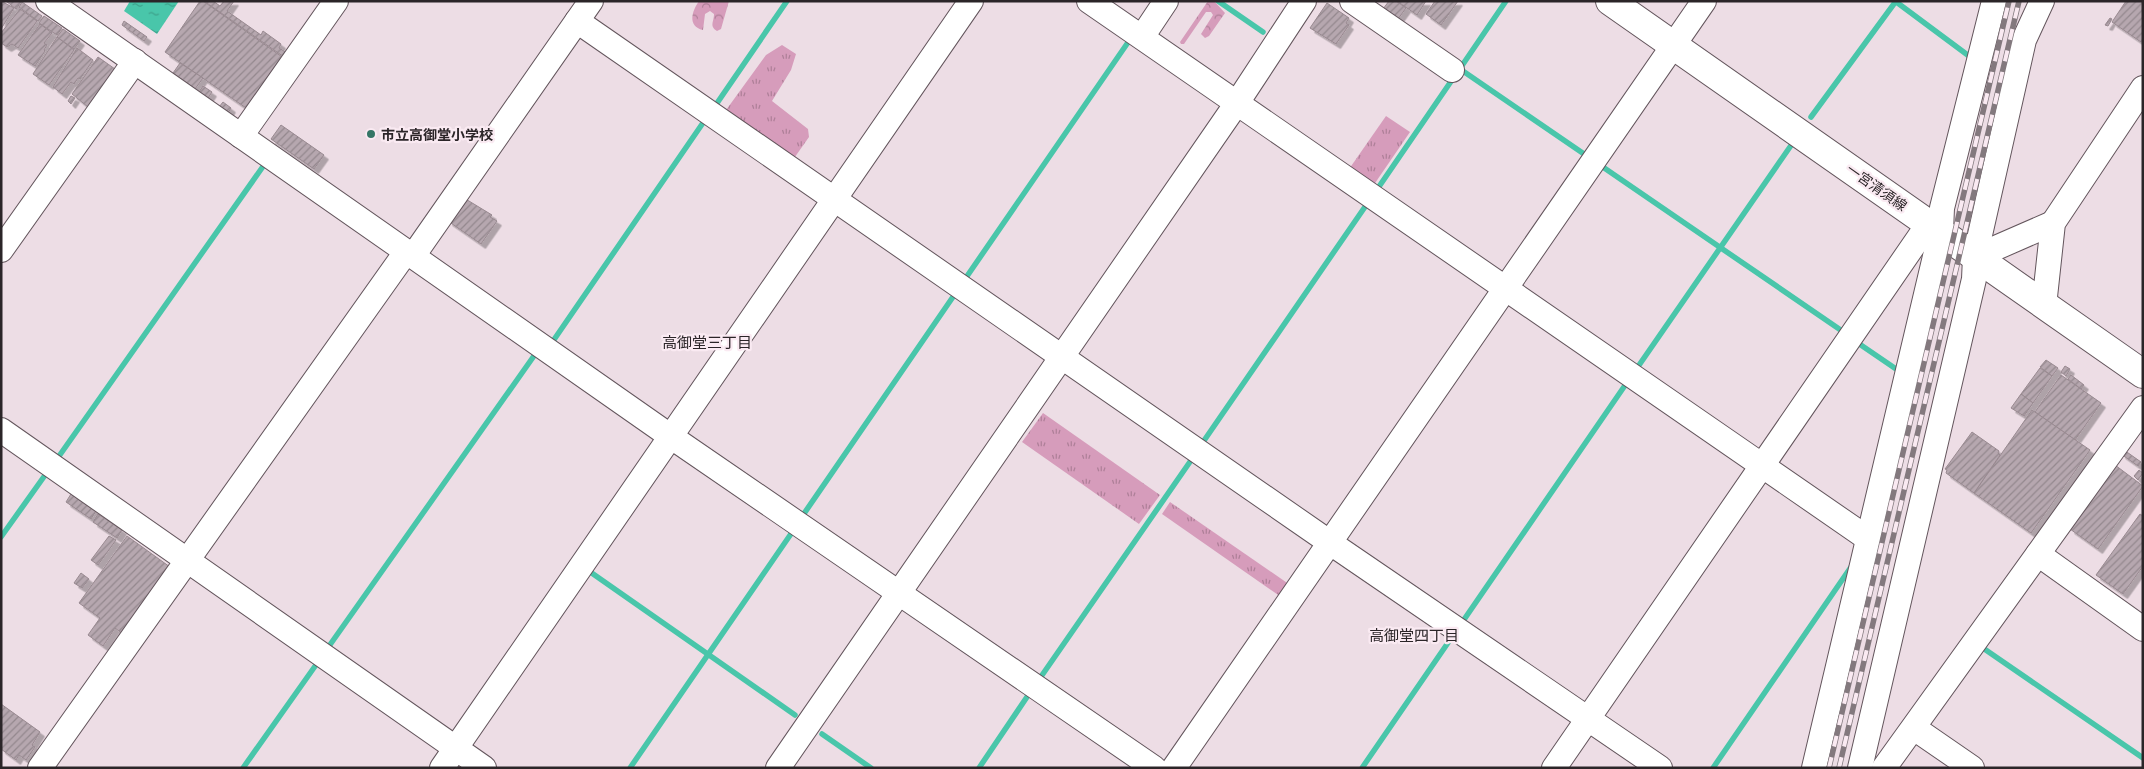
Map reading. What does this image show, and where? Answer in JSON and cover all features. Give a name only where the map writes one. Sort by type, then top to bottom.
[{"type":"main road","name":"一宮清須線","points":[[1610,1],[2143,374]]},
{"type":"street","points":[[48,1],[75,9],[135,61],[241,136],[670,436],[1154,768]]},
{"type":"street","points":[[241,136],[336,1]]},
{"type":"street","points":[[40,768],[186,561],[590,1]]},
{"type":"street","points":[[442,768],[971,1]]},
{"type":"street","points":[[1089,1],[1867,538]]},
{"type":"street","points":[[1142,38],[1166,1]]},
{"type":"street","points":[[778,768],[1236,103],[1304,1]]},
{"type":"street","points":[[1352,1],[1452,70]]},
{"type":"street","points":[[1174,768],[1672,44],[1704,1]]},
{"type":"street","points":[[1814,768],[1867,538],[1935,227],[1942,208],[1994,1]]},
{"type":"street","points":[[1860,768],[1974,278],[1975,257],[2024,40],[2042,1]]},
{"type":"street","points":[[577,21],[1329,542],[1660,768]]},
{"type":"street","points":[[1,250],[135,61]]},
{"type":"street","points":[[2044,306],[2053,223],[2143,88]]},
{"type":"street","points":[[1975,257],[2053,223]]},
{"type":"street","points":[[1554,768],[1762,466],[1935,227]]},
{"type":"street","points":[[1884,768],[2143,408]]},
{"type":"street","points":[[1,430],[484,768]]},
{"type":"street","points":[[2038,554],[2143,629]]},
{"type":"street","points":[[1914,728],[1972,768]]},
{"type":"green space","points":[[699,1],[729,1],[721,29],[717,31],[713,27],[714,14],[710,11],[705,14],[703,30],[695,25],[692,18],[694,9]]},
{"type":"green space","points":[[1208,1],[1215,2],[1225,13],[1209,36],[1205,38],[1201,34],[1213,15],[1211,12],[1206,12],[1184,44],[1181,44],[1180,42]]},
{"type":"green space","points":[[782,45],[796,54],[791,70],[772,101],[808,129],[809,137],[790,164],[721,117],[766,55]]},
{"type":"green space","points":[[1386,116],[1410,132],[1371,189],[1347,172]]},
{"type":"green space","points":[[1043,413],[1160,495],[1139,524],[1022,442]]},
{"type":"green space","points":[[1170,502],[1293,587],[1284,599],[1162,514]]},
{"type":"water","points":[[130,1],[179,1],[157,34],[124,11]]},
{"type":"building","points":[[1,1],[14,8],[1,29]]},
{"type":"building","points":[[6,1],[19,1],[21,2],[16,9]]},
{"type":"building","points":[[200,1],[203,1],[285,59],[249,110],[165,52]]},
{"type":"building","points":[[204,1],[213,1],[220,6],[224,1],[234,1],[227,11],[261,35],[263,31],[281,44],[279,48],[287,53],[284,57]]},
{"type":"building","points":[[1389,1],[1396,1],[1406,8],[1398,19],[1383,9]]},
{"type":"building","points":[[1397,1],[1426,1],[1417,15]]},
{"type":"building","points":[[1435,1],[1458,1],[1441,25],[1426,14]]},
{"type":"building","points":[[2126,1],[2143,1],[2143,39],[2141,42],[2112,22]]},
{"type":"building","points":[[22,2],[42,16],[38,21],[19,7]]},
{"type":"building","points":[[1327,3],[1349,18],[1346,23],[1349,25],[1336,44],[1310,28]]},
{"type":"building","points":[[20,9],[37,21],[18,48],[12,44],[7,47],[1,43],[1,33]]},
{"type":"building","points":[[44,16],[62,28],[57,35],[39,23]]},
{"type":"building","points":[[2110,18],[2112,19],[2108,26],[2105,25]]},
{"type":"building","points":[[124,21],[147,37],[144,41],[122,25]]},
{"type":"building","points":[[40,24],[52,33],[44,43],[47,45],[45,51],[35,66],[18,55]]},
{"type":"building","points":[[63,29],[80,41],[74,49],[57,37]]},
{"type":"building","points":[[57,37],[74,50],[49,85],[33,74]]},
{"type":"building","points":[[77,48],[93,60],[80,79],[78,78],[74,84],[71,82],[62,94],[53,87]]},
{"type":"building","points":[[98,57],[115,69],[104,84],[108,87],[97,102],[93,99],[88,107],[72,94]]},
{"type":"building","points":[[180,63],[203,78],[195,89],[173,73]]},
{"type":"building","points":[[203,86],[212,92],[208,98],[199,92]]},
{"type":"building","points":[[71,96],[75,98],[71,104],[68,101]]},
{"type":"building","points":[[223,102],[231,108],[228,113],[219,107]]},
{"type":"building","points":[[281,125],[324,155],[314,169],[271,139]]},
{"type":"building","points":[[464,198],[492,215],[490,217],[497,221],[481,244],[448,221]]},
{"type":"building","points":[[2046,360],[2058,368],[2052,376],[2040,367]]},
{"type":"building","points":[[2065,366],[2070,369],[2066,376],[2061,372]]},
{"type":"building","points":[[2040,368],[2052,376],[2033,403],[2021,394]]},
{"type":"building","points":[[2061,375],[2101,403],[2075,440],[2035,412]]},
{"type":"building","points":[[2071,375],[2084,385],[2081,389],[2068,379]]},
{"type":"building","points":[[2021,394],[2033,403],[2024,416],[2011,408]]},
{"type":"building","points":[[2032,410],[2090,450],[2031,533],[1974,493]]},
{"type":"building","points":[[1972,432],[1999,451],[2000,455],[1974,493],[1946,473],[1947,470],[1945,469]]},
{"type":"building","points":[[2124,450],[2141,462],[2138,466],[2121,454]]},
{"type":"building","points":[[2115,465],[2143,486],[2098,549],[2070,529]]},
{"type":"building","points":[[2139,470],[2143,473],[2138,480],[2134,476]]},
{"type":"building","points":[[71,494],[96,511],[91,519],[66,502]]},
{"type":"building","points":[[98,514],[122,530],[117,538],[93,522]]},
{"type":"building","points":[[2140,514],[2143,516],[2143,566],[2123,594],[2096,575]]},
{"type":"building","points":[[109,536],[116,540],[98,565],[91,560]]},
{"type":"building","points":[[127,536],[170,567],[123,634],[115,628],[103,646],[88,635],[100,618],[79,603]]},
{"type":"building","points":[[81,573],[89,579],[82,588],[74,583]]},
{"type":"building","points":[[1,704],[40,732],[32,745],[35,747],[26,760],[19,755],[16,760],[1,749]]},
{"type":"waterway","points":[[713,109],[787,1]]},
{"type":"waterway","points":[[1218,1],[1263,32]]},
{"type":"waterway","points":[[1459,70],[1506,1]]},
{"type":"waterway","points":[[1895,1],[1973,59]]},
{"type":"waterway","points":[[1811,117],[1896,1]]},
{"type":"waterway","points":[[963,282],[1131,38]]},
{"type":"waterway","points":[[1460,69],[1587,156]]},
{"type":"waterway","points":[[1376,191],[1454,77]]},
{"type":"waterway","points":[[551,344],[707,117]]},
{"type":"waterway","points":[[1635,371],[1792,144]]},
{"type":"waterway","points":[[1597,163],[1845,333]]},
{"type":"waterway","points":[[57,459],[264,165]]},
{"type":"waterway","points":[[1201,445],[1369,201]]},
{"type":"waterway","points":[[801,518],[957,291]]},
{"type":"waterway","points":[[1855,341],[1899,371]]},
{"type":"waterway","points":[[327,649],[536,353],[532,351]]},
{"type":"waterway","points":[[1461,624],[1628,381]]},
{"type":"waterway","points":[[1038,681],[1194,456]]},
{"type":"waterway","points":[[1,537],[48,471]]},
{"type":"waterway","points":[[630,768],[795,528]]},
{"type":"waterway","points":[[1713,768],[1851,567]]},
{"type":"waterway","points":[[586,569],[795,715]]},
{"type":"waterway","points":[[1362,768],[1454,634]]},
{"type":"waterway","points":[[1980,646],[2143,758]]},
{"type":"waterway","points":[[243,768],[318,662]]},
{"type":"waterway","points":[[979,768],[1031,691]]},
{"type":"waterway","points":[[822,734],[871,768]]},
{"type":"railway","points":[[1829,768],[2009,1]]},
{"type":"railway","points":[[1839,768],[2019,1]]},
{"type":"place","name":"市立高御堂小学校","points":[[371,134]]},
{"type":"district","name":"高御堂三丁目","points":[[707,342]]},
{"type":"district","name":"高御堂四丁目","points":[[1414,635]]}]
